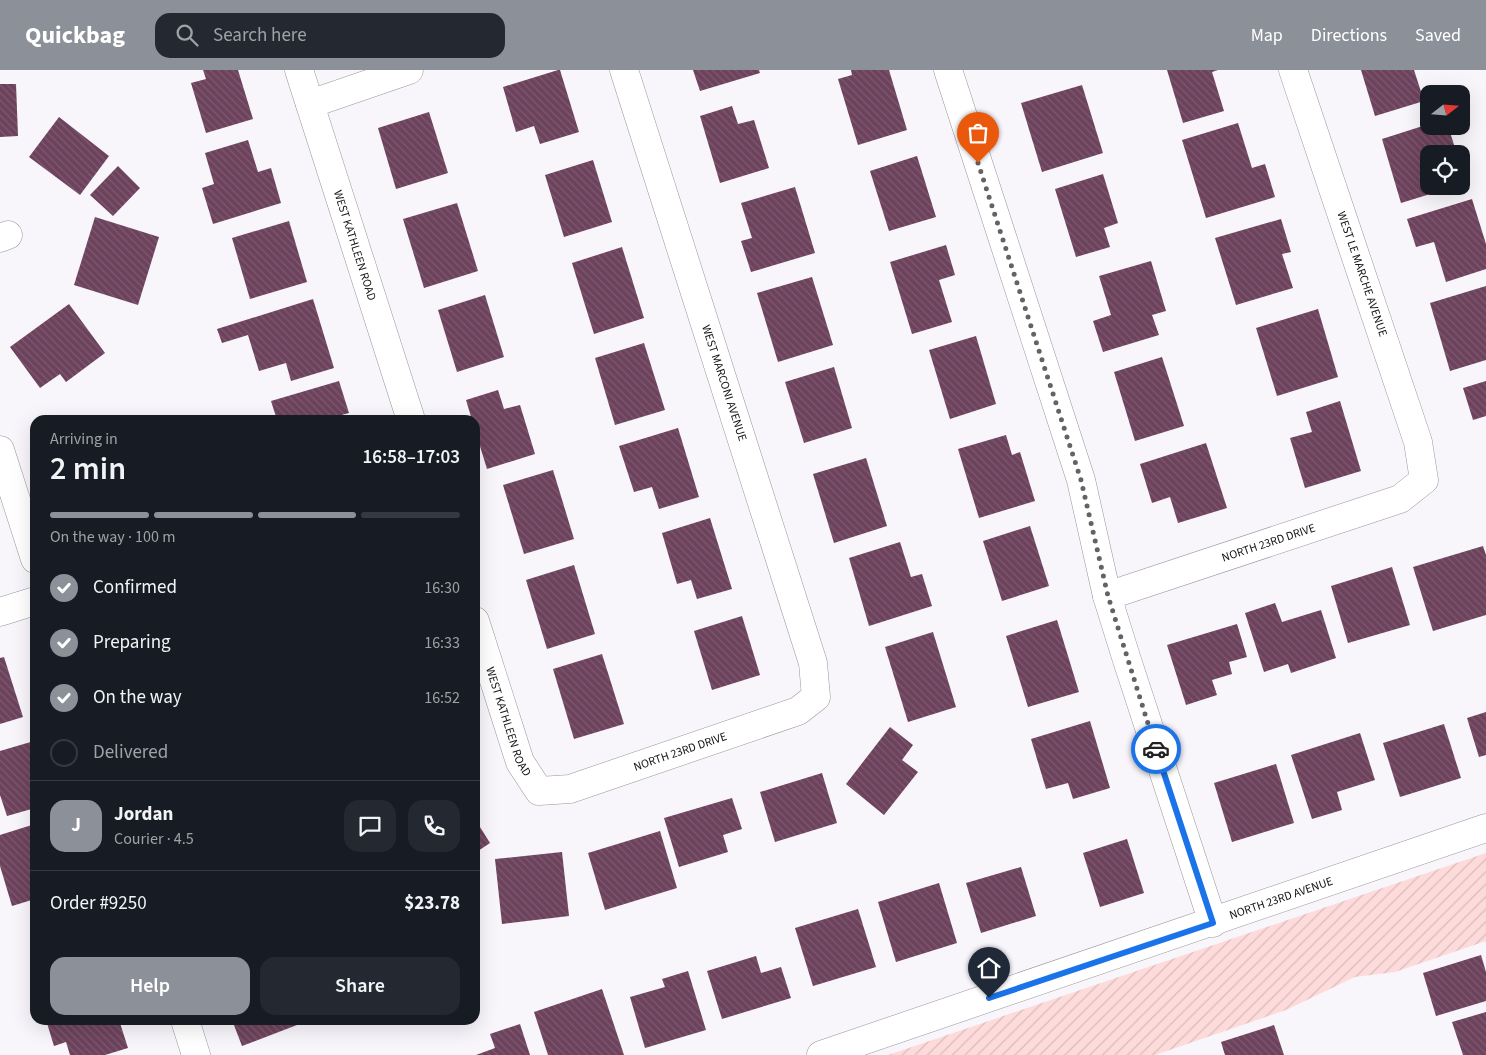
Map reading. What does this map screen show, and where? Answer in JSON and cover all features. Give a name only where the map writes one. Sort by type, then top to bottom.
[{"type":"street","name":"WEST KATHLEEN ROAD","points":[[299,70],[409,415]]},
{"type":"street","points":[[310,104],[409,70]]},
{"type":"street","name":"WEST MARCONI AVENUE","points":[[624,70],[814,663],[816,697]]},
{"type":"street","points":[[948,70],[1081,480],[1108,596],[1126,658],[1213,923]]},
{"type":"street","name":"WEST LE MARCHE AVENUE","points":[[1293,70],[1418,442],[1424,480]]},
{"type":"street","points":[[0,450],[30,543]]},
{"type":"street","name":"NORTH 23RD DRIVE","points":[[1108,596],[1400,499],[1424,480]]},
{"type":"street","points":[[0,612],[30,603]]},
{"type":"street","name":"WEST KATHLEEN ROAD","points":[[480,637],[520,762],[539,791]]},
{"type":"street","name":"NORTH 23RD DRIVE","points":[[539,791],[570,789],[798,711],[816,697]]},
{"type":"street","name":"NORTH 23RD AVENUE","points":[[821,1055],[1213,923],[1486,828]]},
{"type":"street","points":[[187,1025],[196,1055]]},
{"type":"shaded area","points":[[1486,853],[1486,941],[1395,972],[1355,977],[1286,1010],[1155,1055],[888,1055]]},
{"type":"building","points":[[203,70],[238,70],[253,119],[206,133],[191,83],[206,79]]},
{"type":"building","points":[[560,70],[579,132],[540,144],[534,126],[516,132],[503,87]]},
{"type":"building","points":[[693,70],[759,70],[760,73],[700,91]]},
{"type":"building","points":[[851,70],[889,70],[907,130],[858,145],[838,79],[852,75]]},
{"type":"building","points":[[1167,70],[1218,70],[1212,72],[1224,111],[1183,123]]},
{"type":"building","points":[[1361,70],[1414,70],[1420,89],[1420,102],[1375,116]]},
{"type":"building","points":[[0,84],[16,84],[18,136],[0,137]]},
{"type":"building","points":[[1082,85],[1103,153],[1042,172],[1021,103]]},
{"type":"building","points":[[732,106],[738,124],[754,120],[769,168],[720,183],[700,116]]},
{"type":"building","points":[[429,112],[448,173],[396,189],[378,128]]},
{"type":"building","points":[[59,117],[109,156],[80,195],[29,157]]},
{"type":"building","points":[[1238,123],[1252,168],[1265,164],[1275,197],[1206,218],[1182,140]]},
{"type":"building","points":[[1420,127],[1420,135],[1451,135],[1454,145],[1420,145],[1420,195],[1427,195],[1401,203],[1382,139]]},
{"type":"building","points":[[248,140],[258,172],[271,168],[281,203],[213,224],[202,188],[214,184],[205,153]]},
{"type":"building","points":[[917,156],[936,217],[889,231],[870,171]]},
{"type":"building","points":[[593,160],[612,222],[564,237],[545,175]]},
{"type":"building","points":[[118,166],[140,188],[113,216],[90,195]]},
{"type":"building","points":[[1103,174],[1118,223],[1104,228],[1110,247],[1076,257],[1055,189]]},
{"type":"building","points":[[795,187],[815,253],[751,272],[741,241],[752,238],[741,203]]},
{"type":"building","points":[[1472,199],[1486,244],[1486,269],[1446,282],[1434,242],[1416,247],[1407,219]]},
{"type":"building","points":[[457,203],[478,271],[424,288],[403,219]]},
{"type":"building","points":[[95,217],[159,237],[138,305],[74,285]]},
{"type":"building","points":[[1281,219],[1291,252],[1282,254],[1293,288],[1236,305],[1215,238]]},
{"type":"building","points":[[289,221],[307,282],[250,299],[232,238]]},
{"type":"building","points":[[946,245],[955,275],[939,280],[952,322],[912,334],[890,262]]},
{"type":"building","points":[[622,247],[644,318],[594,334],[572,263]]},
{"type":"building","points":[[1151,261],[1166,311],[1152,315],[1159,335],[1103,352],[1093,321],[1111,315],[1099,276]]},
{"type":"building","points":[[812,277],[833,345],[778,362],[757,293]]},
{"type":"building","points":[[1486,286],[1486,360],[1450,371],[1430,303]]},
{"type":"building","points":[[485,295],[504,357],[457,372],[438,310]]},
{"type":"building","points":[[313,299],[334,368],[291,381],[286,363],[259,371],[248,335],[222,343],[217,329]]},
{"type":"building","points":[[69,304],[105,353],[66,382],[60,374],[40,388],[10,347]]},
{"type":"building","points":[[1318,309],[1338,377],[1277,396],[1256,328]]},
{"type":"building","points":[[976,336],[996,404],[950,419],[929,350]]},
{"type":"building","points":[[644,343],[665,410],[615,425],[595,358]]},
{"type":"building","points":[[1162,357],[1184,426],[1135,441],[1114,372]]},
{"type":"building","points":[[834,367],[852,428],[804,443],[785,382]]},
{"type":"building","points":[[339,381],[349,413],[342,415],[275,415],[271,401]]},
{"type":"building","points":[[1486,381],[1486,416],[1473,420],[1463,388]]},
{"type":"building","points":[[498,390],[504,409],[520,405],[535,454],[487,469],[480,446],[480,415],[470,415],[466,400]]},
{"type":"building","points":[[1340,401],[1361,471],[1305,488],[1290,438],[1312,432],[1306,412]]},
{"type":"building","points":[[678,428],[699,497],[659,509],[652,487],[634,492],[619,446]]},
{"type":"building","points":[[1006,435],[1012,455],[1020,452],[1035,501],[979,518],[958,449]]},
{"type":"building","points":[[1206,443],[1227,508],[1178,523],[1170,497],[1152,503],[1140,464]]},
{"type":"building","points":[[866,458],[887,526],[834,543],[813,474]]},
{"type":"building","points":[[553,470],[574,539],[524,554],[503,485]]},
{"type":"building","points":[[710,518],[732,589],[697,599],[691,580],[677,584],[662,533]]},
{"type":"building","points":[[1030,526],[1049,586],[1002,601],[983,541]]},
{"type":"building","points":[[900,542],[911,577],[922,574],[932,606],[869,626],[849,558]]},
{"type":"building","points":[[1483,546],[1486,555],[1486,615],[1433,631],[1413,567]]},
{"type":"building","points":[[574,565],[595,634],[547,649],[526,580]]},
{"type":"building","points":[[1392,567],[1410,625],[1348,643],[1331,586]]},
{"type":"building","points":[[1275,603],[1282,622],[1321,610],[1336,658],[1291,673],[1288,664],[1264,672],[1245,613]]},
{"type":"building","points":[[742,616],[760,675],[712,690],[694,631]]},
{"type":"building","points":[[1057,620],[1079,692],[1028,707],[1006,636]]},
{"type":"building","points":[[1237,624],[1247,657],[1229,662],[1232,674],[1212,680],[1217,695],[1186,705],[1167,645]]},
{"type":"building","points":[[933,632],[956,707],[908,722],[885,647]]},
{"type":"building","points":[[602,654],[624,724],[574,739],[553,669]]},
{"type":"building","points":[[4,657],[23,717],[0,724],[0,658]]},
{"type":"building","points":[[1486,712],[1486,755],[1479,757],[1467,718]]},
{"type":"building","points":[[1090,721],[1110,788],[1073,799],[1068,783],[1046,789],[1031,739]]},
{"type":"building","points":[[1444,724],[1461,778],[1400,797],[1383,743]]},
{"type":"building","points":[[890,727],[913,745],[902,760],[918,772],[884,815],[846,784]]},
{"type":"building","points":[[1360,733],[1375,780],[1337,792],[1342,810],[1312,819],[1291,755]]},
{"type":"building","points":[[30,742],[30,809],[7,816],[0,795],[0,751]]},
{"type":"building","points":[[1276,764],[1294,823],[1232,842],[1214,783]]},
{"type":"building","points":[[822,773],[837,823],[775,842],[760,792]]},
{"type":"building","points":[[732,798],[742,829],[723,835],[728,852],[679,867],[664,818]]},
{"type":"building","points":[[30,826],[30,901],[12,906],[0,866],[0,835]]},
{"type":"building","points":[[480,827],[490,843],[480,850]]},
{"type":"building","points":[[660,831],[677,888],[605,910],[588,853]]},
{"type":"building","points":[[1127,839],[1144,893],[1100,907],[1083,853]]},
{"type":"building","points":[[562,852],[569,916],[502,924],[495,859]]},
{"type":"building","points":[[1021,867],[1036,916],[981,933],[966,883]]},
{"type":"building","points":[[939,883],[957,943],[896,962],[878,902]]},
{"type":"building","points":[[858,909],[876,967],[813,986],[795,928]]},
{"type":"building","points":[[1481,955],[1486,972],[1486,1001],[1436,1016],[1423,973]]},
{"type":"building","points":[[756,956],[761,973],[781,967],[791,998],[722,1019],[707,971]]},
{"type":"building","points":[[688,971],[706,1030],[645,1048],[630,997],[665,987],[662,979]]},
{"type":"building","points":[[602,989],[624,1055],[548,1055],[534,1012]]},
{"type":"building","points":[[1486,1012],[1486,1055],[1463,1055],[1452,1022]]},
{"type":"building","points":[[520,1024],[530,1055],[476,1055],[495,1048],[490,1034]]},
{"type":"building","points":[[48,1025],[121,1025],[128,1048],[105,1055],[70,1055],[66,1042],[54,1046]]},
{"type":"building","points":[[234,1025],[297,1025],[242,1046]]},
{"type":"building","points":[[1274,1025],[1284,1055],[1225,1055],[1221,1042]]},
{"type":"way so far","points":[[978,163],[1081,480],[1108,596],[1156,749]]},
{"type":"route","points":[[989,998],[1213,923],[1156,749]]}]
